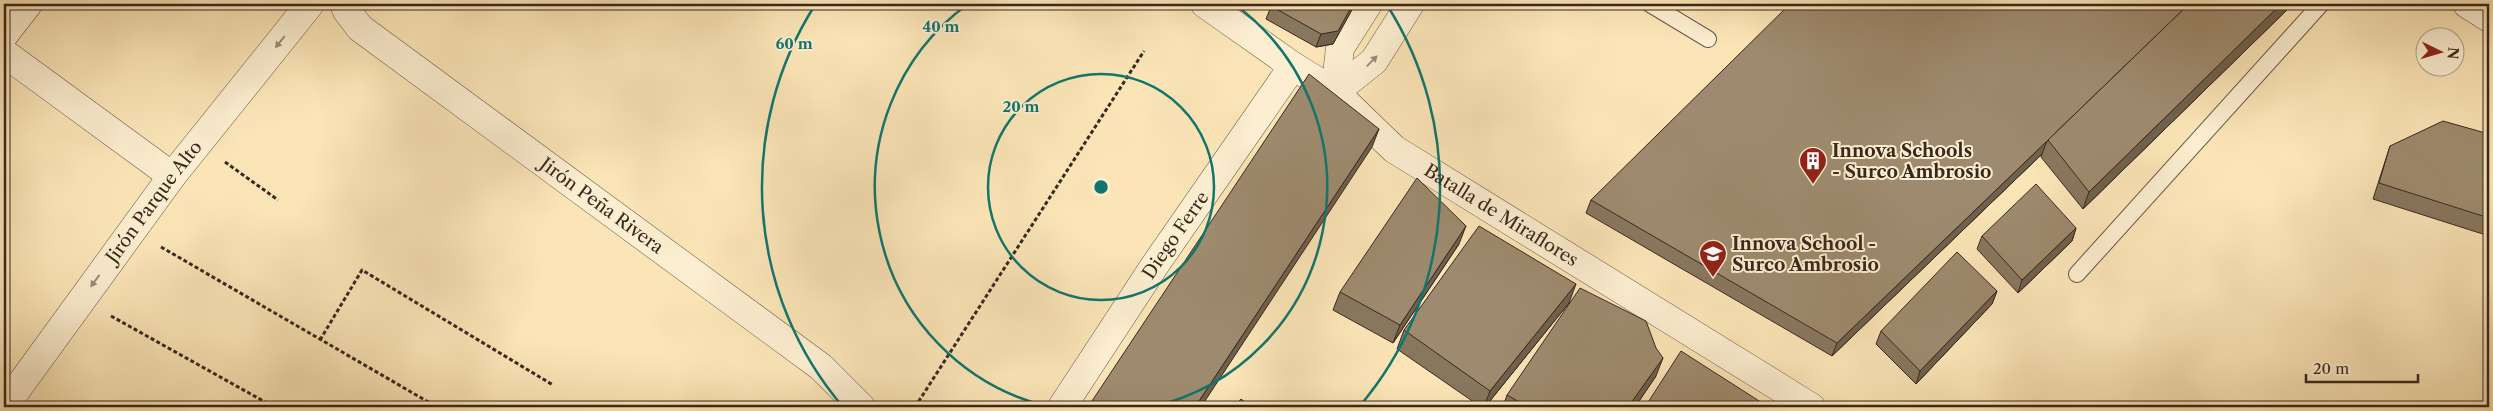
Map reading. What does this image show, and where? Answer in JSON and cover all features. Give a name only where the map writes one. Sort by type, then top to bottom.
[{"type":"street","points":[[4,35],[28,4]]},
{"type":"street","name":"Jirón Parque Alto","points":[[4,407],[172,176],[310,4]]},
{"type":"street","name":"Jirón Peña Rivera","points":[[344,4],[360,28],[821,367],[861,407]]},
{"type":"street","name":"Batalla de Miraflores","points":[[1205,4],[1293,66],[1335,92],[1394,149],[1811,407]]},
{"type":"street","points":[[1335,92],[1340,48],[1368,4]]},
{"type":"street","points":[[1335,92],[1374,60],[1410,4]]},
{"type":"street","points":[[2467,4],[2489,18]]},
{"type":"street","points":[[4,53],[172,176]]},
{"type":"street","name":"Diego Ferre","points":[[1062,407],[1154,265],[1293,66]]},
{"type":"lane","points":[[1650,4],[1708,39]]},
{"type":"lane","points":[[2077,274],[2321,4]]},
{"type":"path","points":[[915,407],[1144,52]]},
{"type":"path","points":[[198,143],[278,200]]},
{"type":"path","points":[[132,231],[437,407]]},
{"type":"path","points":[[320,340],[362,270],[553,385]]},
{"type":"path","points":[[82,300],[274,407]]},
{"type":"building","points":[[1272,4],[1353,4],[1338,31],[1321,34],[1271,6]]},
{"type":"building","name":"Innova Schools - Surco Ambrosio","points":[[1790,4],[2189,4],[1837,343],[1591,200]]},
{"type":"building","points":[[2189,4],[2281,4],[2089,192],[2048,140]]},
{"type":"building","points":[[1309,74],[1379,129],[1195,407],[1088,407]]},
{"type":"building","points":[[2443,121],[2489,134],[2489,218],[2379,183],[2390,146]]},
{"type":"building","points":[[1417,178],[1466,226],[1400,325],[1340,292]]},
{"type":"building","points":[[2036,184],[2076,228],[2022,280],[1982,236]]},
{"type":"building","points":[[1479,226],[1576,284],[1490,391],[1404,330]]},
{"type":"building","points":[[1957,252],[1997,291],[1920,371],[1881,331]]},
{"type":"building","points":[[1580,288],[1646,321],[1656,348],[1663,358],[1628,407],[1528,407],[1507,395]]},
{"type":"building","points":[[1681,351],[1767,406],[1767,407],[1645,407]]},
{"type":"building","points":[[1241,399],[1251,407],[1235,407]]},
{"type":"place","name":"Innova Schools - Surco Ambrosio","points":[[1813,185]]},
{"type":"place","name":"Innova School - Surco Ambrosio","points":[[1713,278]]}]
